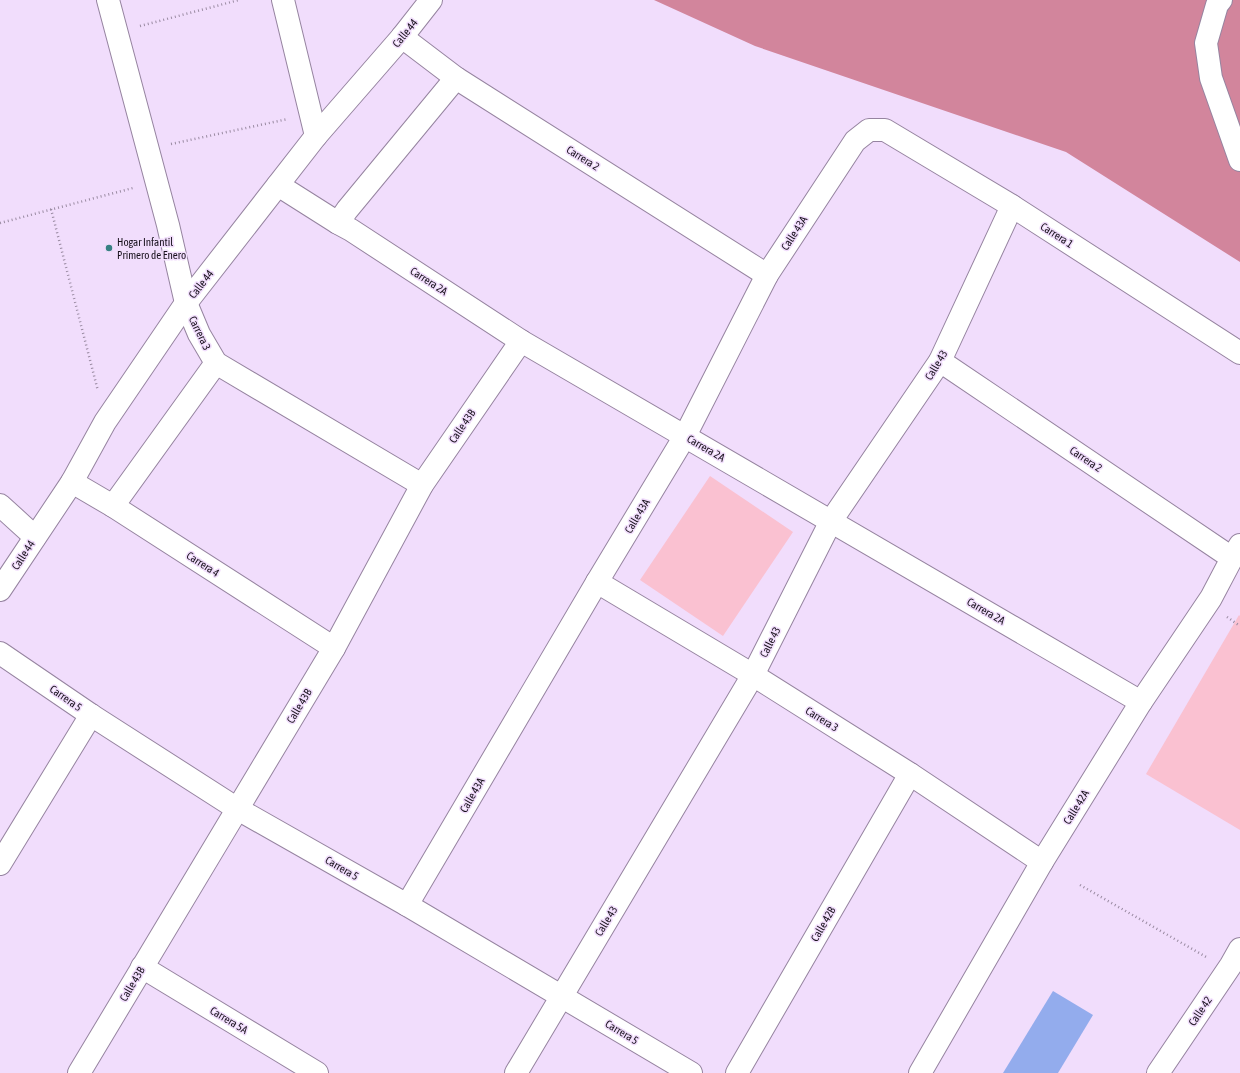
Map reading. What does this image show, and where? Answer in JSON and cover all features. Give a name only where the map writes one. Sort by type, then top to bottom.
[{"type":"street","name":"Carrera 3","points":[[108,0],[168,225],[186,303],[200,334],[216,363],[422,485]]},
{"type":"street","points":[[284,0],[316,136]]},
{"type":"street","name":"Calle 44","points":[[0,590],[72,482],[105,422],[186,303],[316,136],[402,37],[431,0]]},
{"type":"street","points":[[1220,0],[1206,43],[1211,78],[1240,160]]},
{"type":"street","name":"Carrera 2","points":[[402,37],[456,78],[767,275]]},
{"type":"street","points":[[338,223],[347,210],[456,78]]},
{"type":"street","name":"Calle 43A","points":[[407,905],[597,582],[685,436],[767,275],[855,141],[869,130]]},
{"type":"street","name":"Carrera 1","points":[[869,130],[885,130],[1012,206],[1240,353]]},
{"type":"street","name":"Carrera 2A","points":[[278,184],[521,341],[1141,702]]},
{"type":"street","name":"Calle 43","points":[[516,1073],[753,675],[831,521],[940,361],[1012,206]]},
{"type":"street","name":"Calle 43B","points":[[79,1073],[236,808],[334,648],[422,485],[521,341]]},
{"type":"street","name":"Carrera 2","points":[[940,361],[1236,551]]},
{"type":"street","points":[[112,506],[216,363]]},
{"type":"street","name":"Carrera 4","points":[[72,482],[334,648]]},
{"type":"street","points":[[0,505],[35,537]]},
{"type":"street","name":"Calle 42A","points":[[920,1073],[1042,862],[1141,702],[1211,598],[1236,551]]},
{"type":"street","name":"Carrera 3","points":[[597,582],[753,675],[910,774],[1042,862]]},
{"type":"street","name":"Carrera 5","points":[[0,653],[91,715],[236,808],[407,905],[691,1073]]},
{"type":"street","points":[[0,864],[91,715]]},
{"type":"street","name":"Calle 42B","points":[[737,1073],[910,774]]},
{"type":"street","name":"Calle 42","points":[[1158,1073],[1237,961]]},
{"type":"street","name":"Carrera 5A","points":[[142,968],[317,1073]]},
{"type":"path","points":[[116,32],[239,0]]},
{"type":"path","points":[[165,146],[310,113]]},
{"type":"path","points":[[0,223],[156,182]]},
{"type":"path","points":[[50,209],[105,422]]},
{"type":"path","points":[[1080,885],[1210,959]]},
{"type":"shaded area","points":[[654,0],[1240,0],[1240,262],[1066,152],[755,46]]},
{"type":"shaded area","points":[[710,476],[793,532],[723,636],[640,580]]},
{"type":"shaded area","points":[[1239,615],[1240,616],[1240,830],[1146,774]]},
{"type":"water","points":[[1053,991],[1093,1015],[1058,1073],[1003,1073]]},
{"type":"place","name":"Hogar Infantil Primero de Enero","points":[[109,248]]}]
